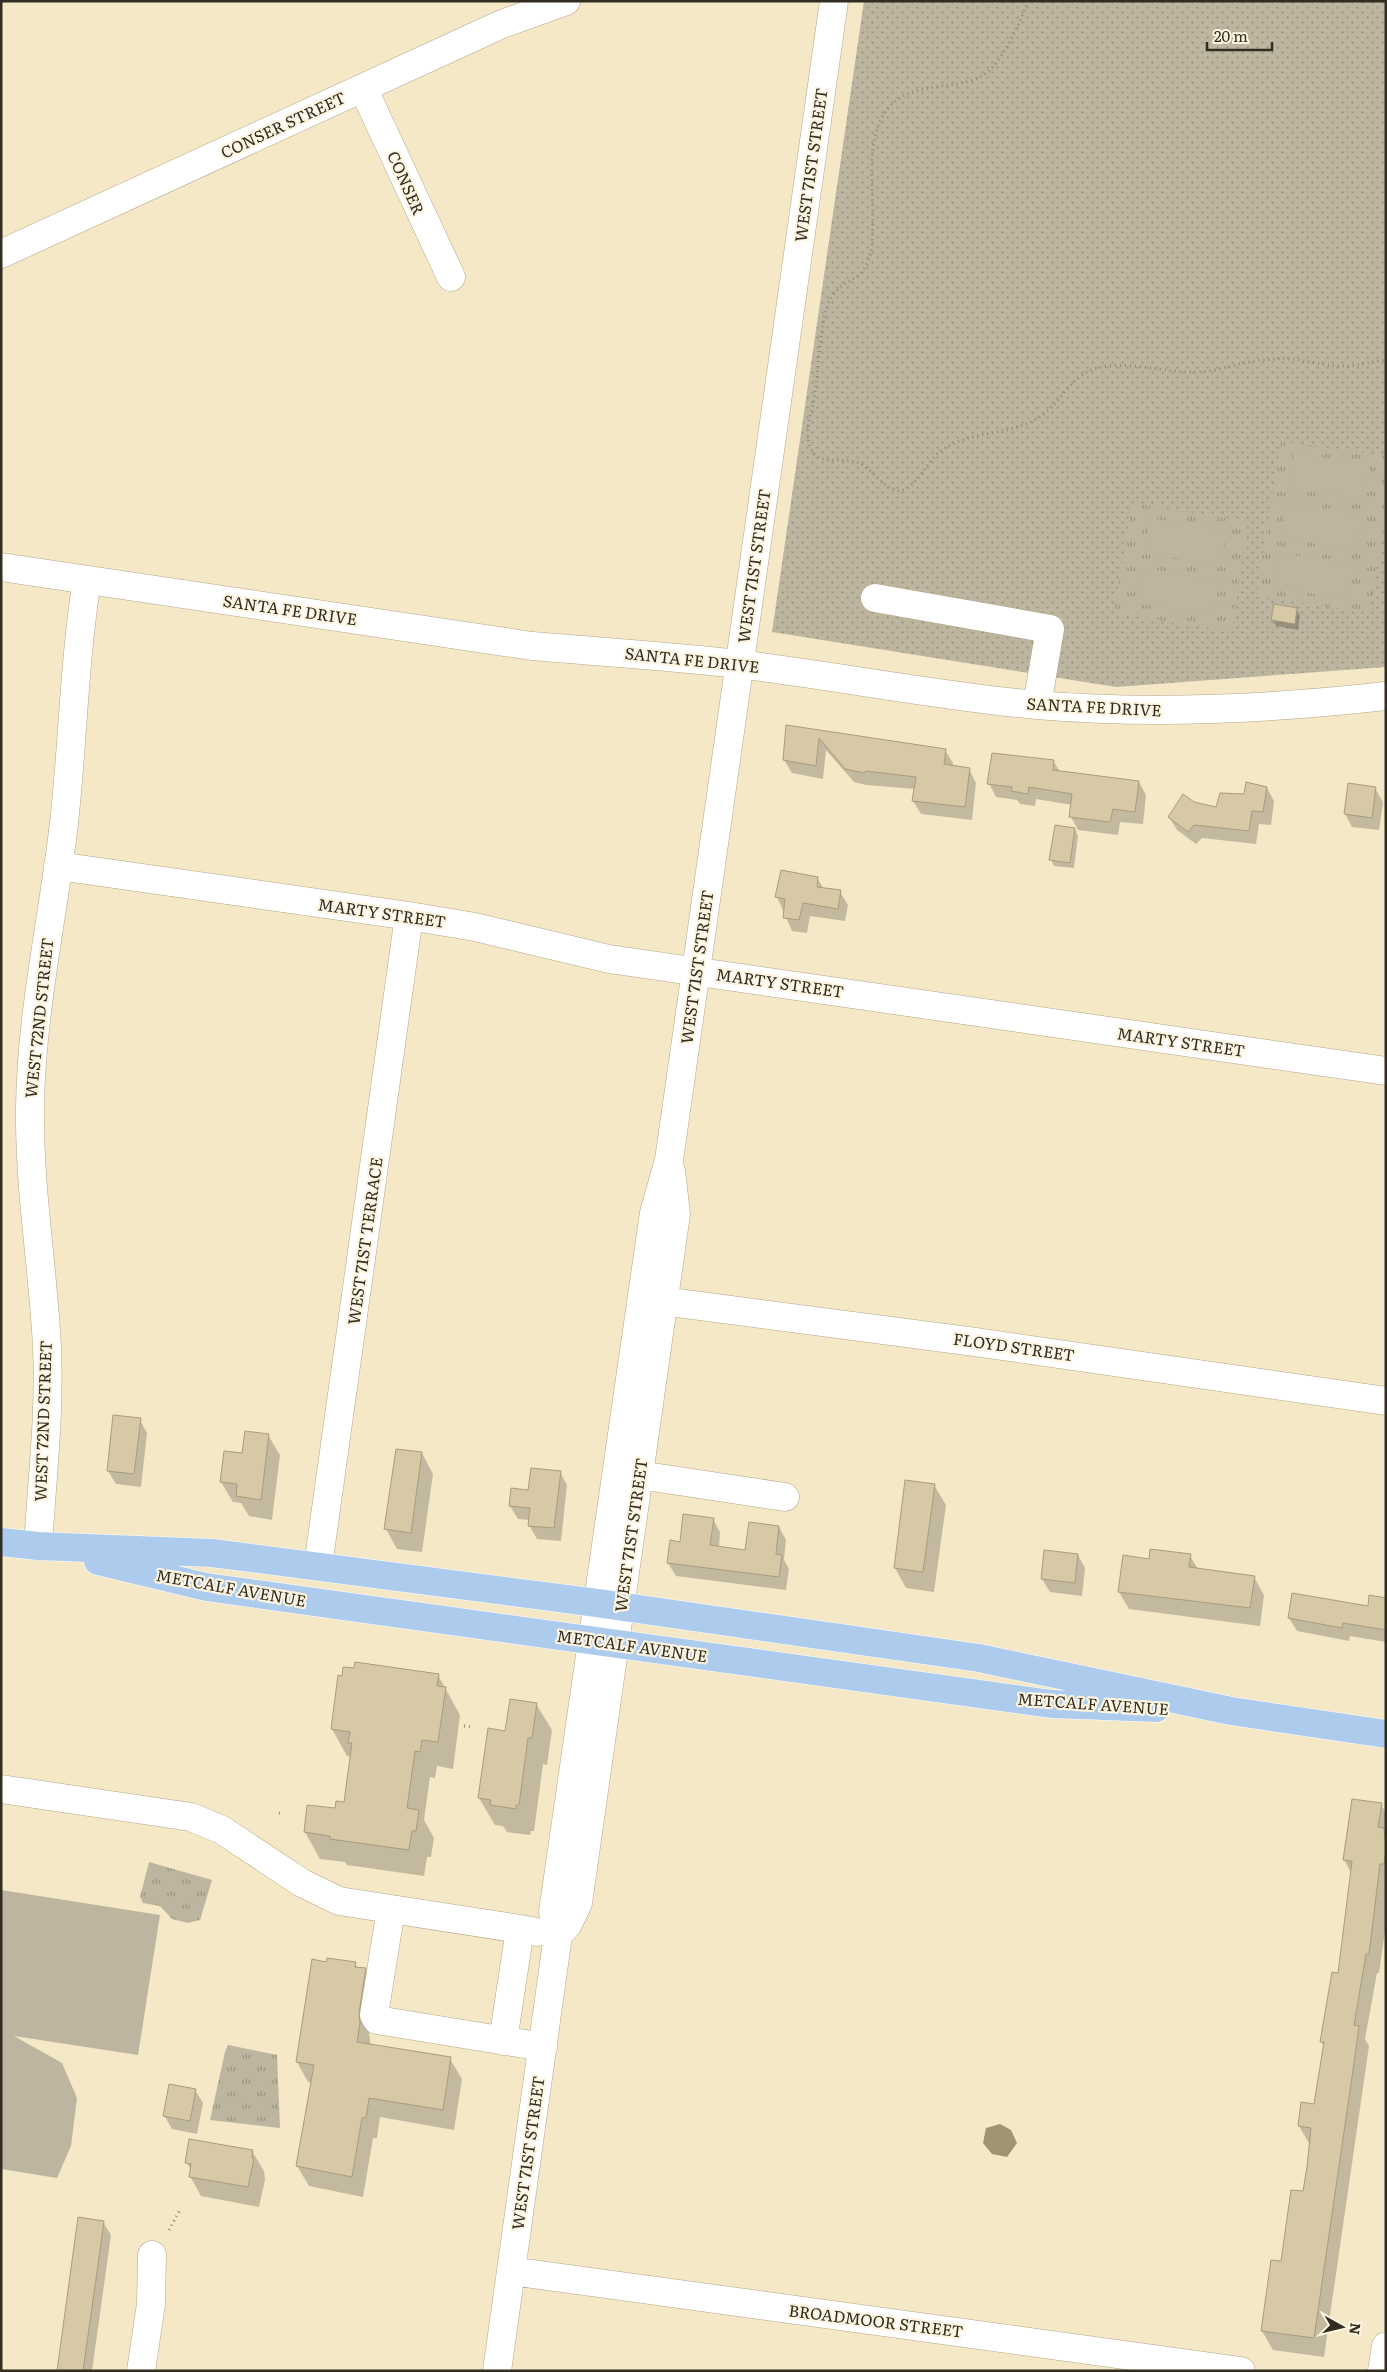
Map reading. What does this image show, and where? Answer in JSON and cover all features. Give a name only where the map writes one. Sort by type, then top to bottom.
[{"type":"main road","name":"METCALF AVENUE","points":[[1,1542],[38,1546],[212,1553],[609,1605],[979,1658],[1230,1712],[1386,1734]]},
{"type":"main road","name":"METCALF AVENUE","points":[[38,1546],[206,1586],[603,1642],[1052,1704],[1230,1712]]},
{"type":"street","name":"CONSER STREET","points":[[1,254],[502,24],[566,1]]},
{"type":"street","name":"WEST 71ST STREET","points":[[497,2371],[558,1935],[553,1912],[609,1605],[652,1299],[676,1214],[669,1160],[834,1]]},
{"type":"street","name":"CONSER","points":[[363,88],[451,277]]},
{"type":"street","name":"SANTA FE DRIVE","points":[[1,567],[532,646],[596,649],[740,664],[1037,705],[1187,711],[1247,709],[1386,696]]},
{"type":"street","name":"WEST 72ND STREET","points":[[38,1546],[46,1431],[47,1349],[30,1167],[30,1105],[35,1032],[58,866],[79,632],[87,580]]},
{"type":"street","points":[[875,598],[1050,630],[1037,705]]},
{"type":"street","name":"MARTY STREET","points":[[58,866],[475,927],[609,959],[903,999],[1386,1071]]},
{"type":"street","name":"WEST 71ST TERRACE","points":[[318,1566],[409,916]]},
{"type":"street","name":"WEST 71ST STREET","points":[[609,1605],[639,1475],[652,1299]]},
{"type":"street","name":"FLOYD STREET","points":[[652,1299],[975,1342],[1386,1401]]},
{"type":"street","points":[[639,1475],[785,1497]]},
{"type":"street","points":[[1,1790],[191,1817],[222,1830],[318,1892],[339,1901],[558,1935]]},
{"type":"street","points":[[391,1909],[374,2015],[380,2022],[543,2047]]},
{"type":"street","points":[[503,2041],[520,1929]]},
{"type":"street","points":[[141,2371],[151,2304],[152,2255]]},
{"type":"street","name":"BROADMOOR STREET","points":[[511,2271],[1242,2371]]},
{"type":"street","points":[[1382,2371],[1386,2346]]},
{"type":"path","points":[[1028,1],[1009,40],[990,70],[980,77],[956,84],[907,93],[896,99],[882,118],[872,153],[872,247],[869,261],[864,272],[836,291],[831,298],[823,320],[815,395],[808,430],[815,455],[820,458],[859,463],[885,486],[899,490],[912,485],[932,458],[942,450],[978,434],[1007,429],[1038,418],[1048,411],[1079,376],[1094,369],[1122,366],[1196,372],[1237,364],[1281,359],[1344,367],[1386,360]]},
{"type":"path","points":[[464,1726],[471,1727]]},
{"type":"path","points":[[169,2230],[181,2208]]},
{"type":"green space","points":[[864,1],[1386,1],[1386,667],[1116,687],[772,632]]},
{"type":"green space","points":[[1281,441],[1386,456],[1386,508],[1369,613],[1256,596]]},
{"type":"green space","points":[[1294,453],[1370,465],[1365,500],[1289,488]]},
{"type":"green space","points":[[1132,503],[1248,522],[1232,631],[1114,613]]},
{"type":"green space","points":[[1286,503],[1363,515],[1357,550],[1281,538]]},
{"type":"green space","points":[[1150,518],[1227,530],[1221,565],[1145,553]]},
{"type":"green space","points":[[1278,553],[1355,564],[1349,599],[1272,588]]},
{"type":"green space","points":[[1142,568],[1219,580],[1214,616],[1137,603]]},
{"type":"green space","points":[[149,1862],[212,1880],[200,1920],[188,1923],[172,1919],[160,1906],[143,1903],[140,1897]]},
{"type":"green space","points":[[1,1890],[160,1915],[138,2055],[14,2036],[62,2063],[77,2098],[71,2146],[57,2178],[1,2169]]},
{"type":"green space","points":[[228,2045],[277,2055],[280,2128],[210,2120]]},
{"type":"shaded area","points":[[1000,2124],[1011,2130],[1017,2143],[1007,2157],[992,2154],[983,2143],[986,2128]]},
{"type":"building","points":[[1274,604],[1297,608],[1295,624],[1271,620]]},
{"type":"building","points":[[786,725],[946,749],[944,764],[970,768],[965,807],[912,801],[916,777],[866,771],[864,773],[845,769],[819,738],[816,766],[783,760]]},
{"type":"building","points":[[992,753],[1054,760],[1053,770],[1139,781],[1135,812],[1113,809],[1110,822],[1069,817],[1072,794],[1029,787],[1028,794],[1011,791],[1012,787],[987,784]]},
{"type":"building","points":[[1246,782],[1267,787],[1263,812],[1252,811],[1249,831],[1194,825],[1188,832],[1168,817],[1183,794],[1194,802],[1216,807],[1220,793],[1244,794]]},
{"type":"building","points":[[1348,783],[1376,787],[1372,818],[1344,814]]},
{"type":"building","points":[[1055,825],[1075,828],[1070,863],[1049,860]]},
{"type":"building","points":[[781,870],[818,877],[817,887],[841,890],[838,909],[803,903],[799,920],[783,918],[785,899],[775,897]]},
{"type":"building","points":[[113,1415],[141,1418],[134,1474],[107,1471]]},
{"type":"building","points":[[245,1431],[269,1434],[261,1500],[236,1496],[237,1484],[220,1482],[224,1451],[242,1453]]},
{"type":"building","points":[[396,1449],[422,1452],[411,1533],[384,1529]]},
{"type":"building","points":[[531,1468],[561,1471],[554,1528],[528,1526],[530,1508],[509,1506],[511,1488],[528,1490]]},
{"type":"building","points":[[905,1480],[935,1484],[923,1572],[894,1568]]},
{"type":"building","points":[[683,1514],[714,1518],[710,1545],[745,1550],[749,1522],[779,1526],[776,1554],[782,1555],[779,1577],[667,1563],[670,1540],[680,1542]]},
{"type":"building","points":[[1150,1549],[1191,1554],[1189,1567],[1255,1576],[1250,1608],[1118,1592],[1123,1555],[1149,1559]]},
{"type":"building","points":[[1044,1550],[1078,1554],[1075,1583],[1041,1579]]},
{"type":"building","points":[[1292,1593],[1368,1606],[1369,1595],[1386,1598],[1386,1630],[1343,1623],[1342,1628],[1288,1618]]},
{"type":"building","points":[[355,1662],[439,1674],[437,1686],[446,1687],[438,1742],[422,1740],[420,1752],[415,1751],[407,1808],[419,1810],[416,1831],[412,1831],[409,1850],[330,1839],[330,1836],[304,1832],[307,1805],[335,1808],[336,1801],[344,1802],[352,1743],[348,1743],[350,1732],[331,1729],[338,1675],[342,1676],[343,1667],[354,1668]]},
{"type":"building","points":[[510,1699],[537,1703],[532,1738],[528,1738],[519,1805],[516,1805],[516,1809],[490,1805],[491,1800],[478,1798],[488,1728],[505,1731]]},
{"type":"building","points":[[1352,1799],[1382,1803],[1378,1827],[1384,1828],[1386,1849],[1384,1864],[1380,1864],[1369,1954],[1366,1954],[1354,2025],[1359,2026],[1314,2338],[1261,2331],[1271,2260],[1281,2261],[1291,2190],[1303,2191],[1311,2128],[1298,2126],[1301,2102],[1314,2104],[1324,2042],[1320,2042],[1332,1972],[1338,1973],[1352,1861],[1343,1860]]},
{"type":"building","points":[[327,1958],[356,1962],[355,1967],[366,1968],[359,2013],[360,2023],[357,2042],[451,2057],[443,2110],[369,2098],[366,2118],[362,2118],[352,2177],[296,2166],[314,2065],[296,2062],[312,1959],[326,1962]]},
{"type":"building","points":[[169,2084],[196,2089],[190,2121],[163,2116]]},
{"type":"building","points":[[189,2139],[253,2150],[252,2158],[254,2159],[248,2187],[189,2177],[191,2164],[185,2163]]},
{"type":"building","points":[[78,2217],[104,2221],[83,2371],[57,2371]]}]
